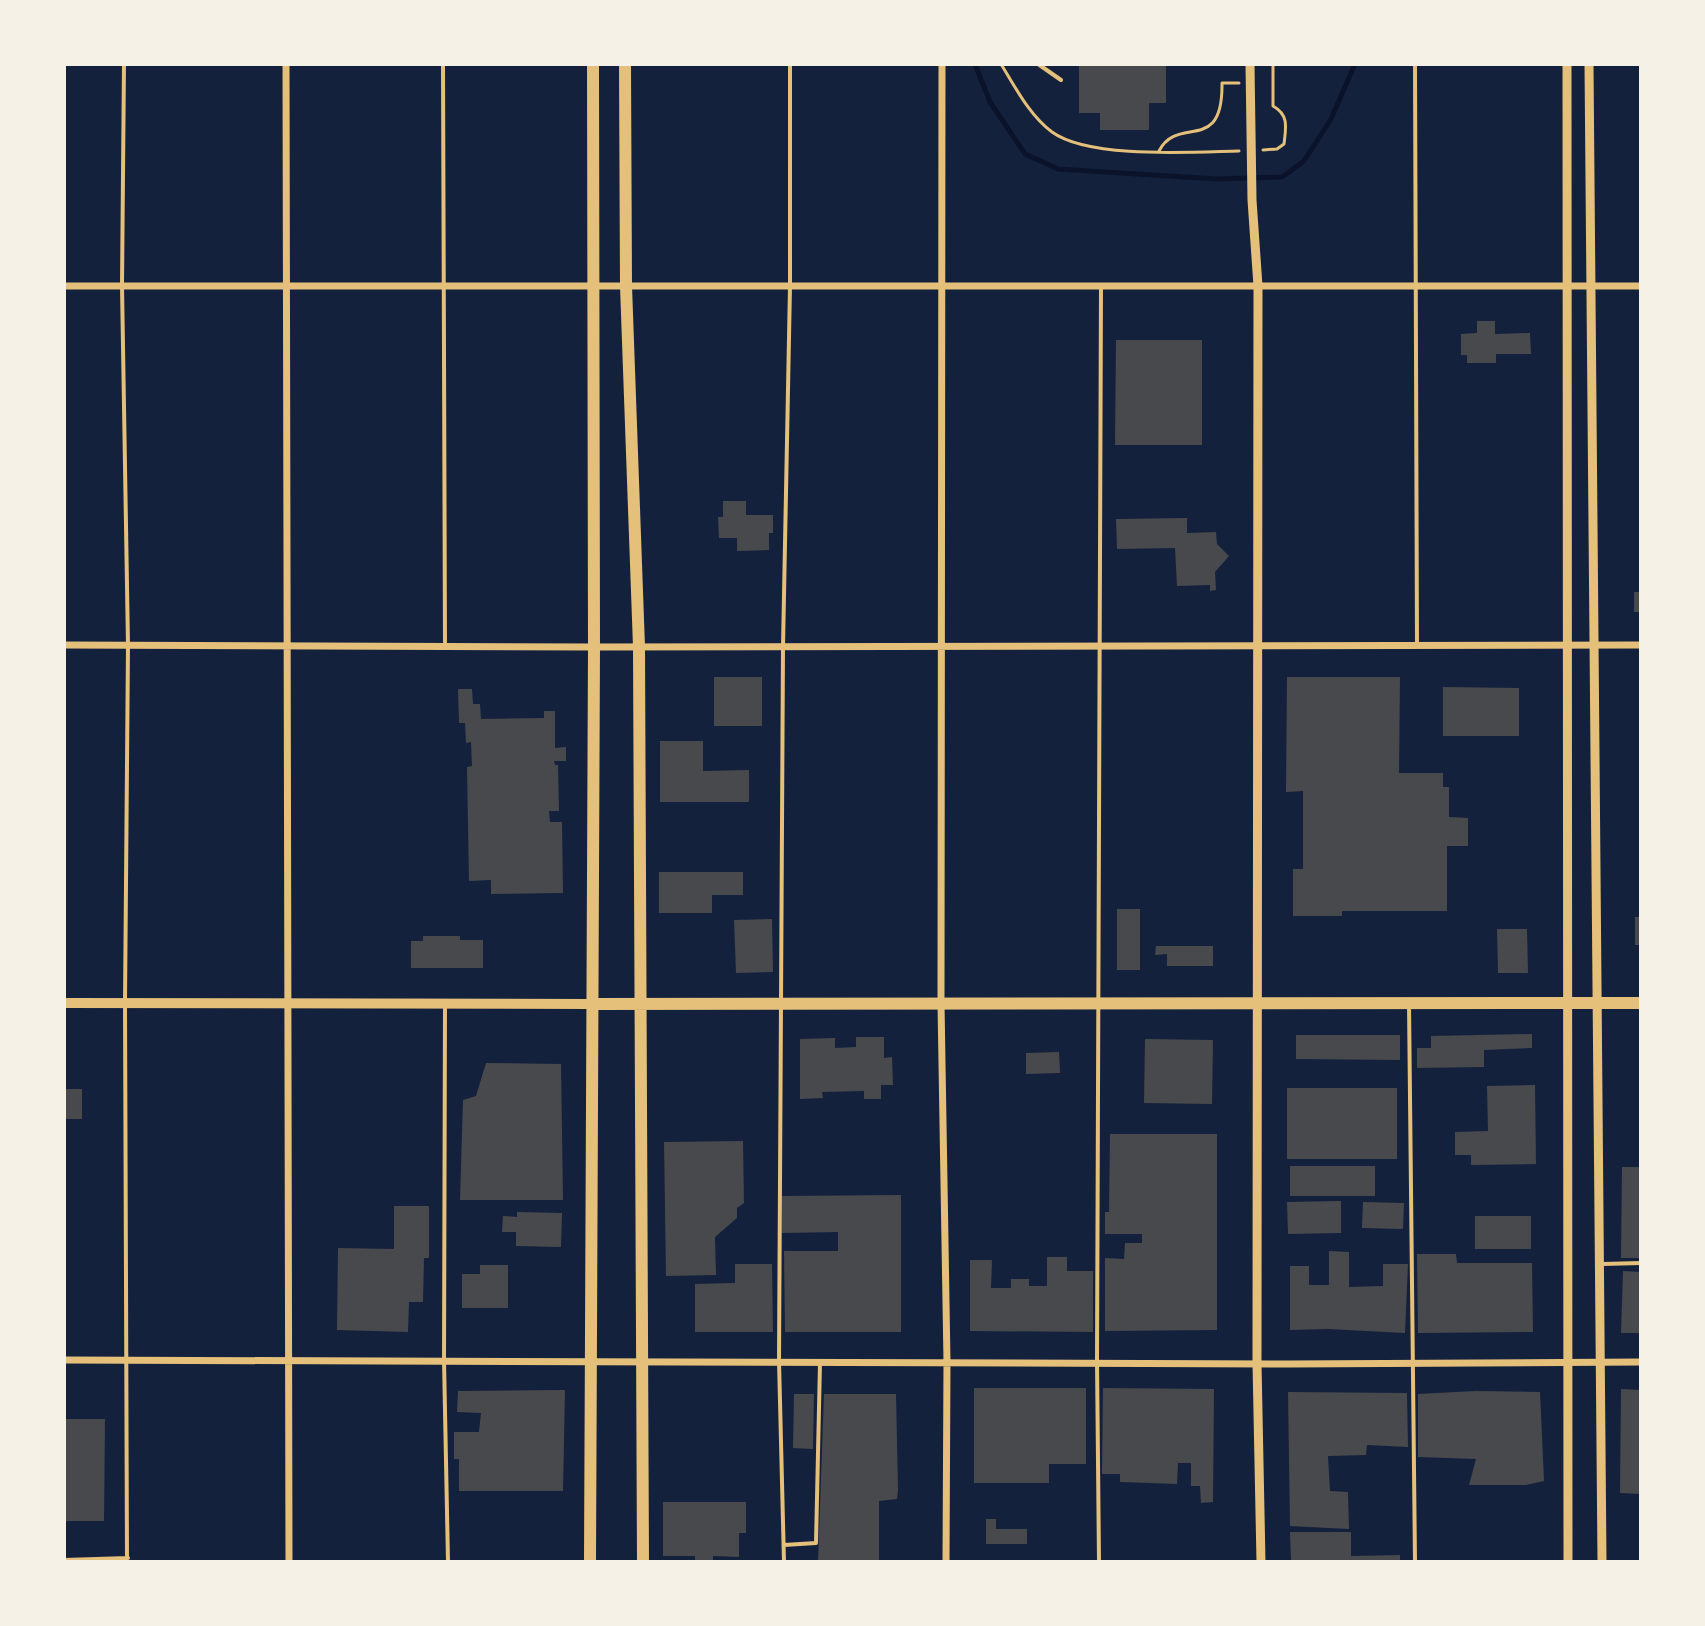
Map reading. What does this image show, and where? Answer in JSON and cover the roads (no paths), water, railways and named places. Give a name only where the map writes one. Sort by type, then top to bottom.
[{"type":"highway","points":[[590,1562],[593,64]]},
{"type":"highway","points":[[625,64],[626,286],[639,647],[643,1562]]},
{"type":"highway","points":[[591,1004],[1641,1003]]},
{"type":"main road","points":[[64,1003],[591,1004]]},
{"type":"street","points":[[286,64],[289,1562]]},
{"type":"street","points":[[942,64],[941,1003],[947,1362],[946,1562]]},
{"type":"street","points":[[1250,64],[1252,200],[1258,286],[1257,1363],[1261,1562]]},
{"type":"street","points":[[1567,64],[1568,1562]]},
{"type":"street","points":[[1589,64],[1602,1562]]},
{"type":"street","points":[[64,286],[1641,286]]},
{"type":"street","points":[[64,645],[1641,645]]},
{"type":"street","points":[[64,1360],[1641,1362]]},
{"type":"lane","points":[[64,1560],[128,1560],[125,1003],[128,645],[122,286],[124,64]]},
{"type":"lane","points":[[443,64],[445,646]]},
{"type":"lane","points":[[784,1562],[779,1361],[790,64]]},
{"type":"lane","points":[[1038,64],[1061,80]]},
{"type":"lane","points":[[1415,64],[1417,646]]},
{"type":"lane","points":[[1099,1562],[1101,286]]},
{"type":"lane","points":[[445,1002],[444,1360],[448,1562]]},
{"type":"lane","points":[[1409,1003],[1415,1562]]},
{"type":"lane","points":[[1599,1264],[1641,1263]]},
{"type":"lane","points":[[784,1545],[816,1543],[820,1361]]},
{"type":"waterway","points":[[975,64],[990,102],[1025,154],[1058,169],[1216,179],[1282,177],[1304,161],[1331,119],[1355,64]]}]
